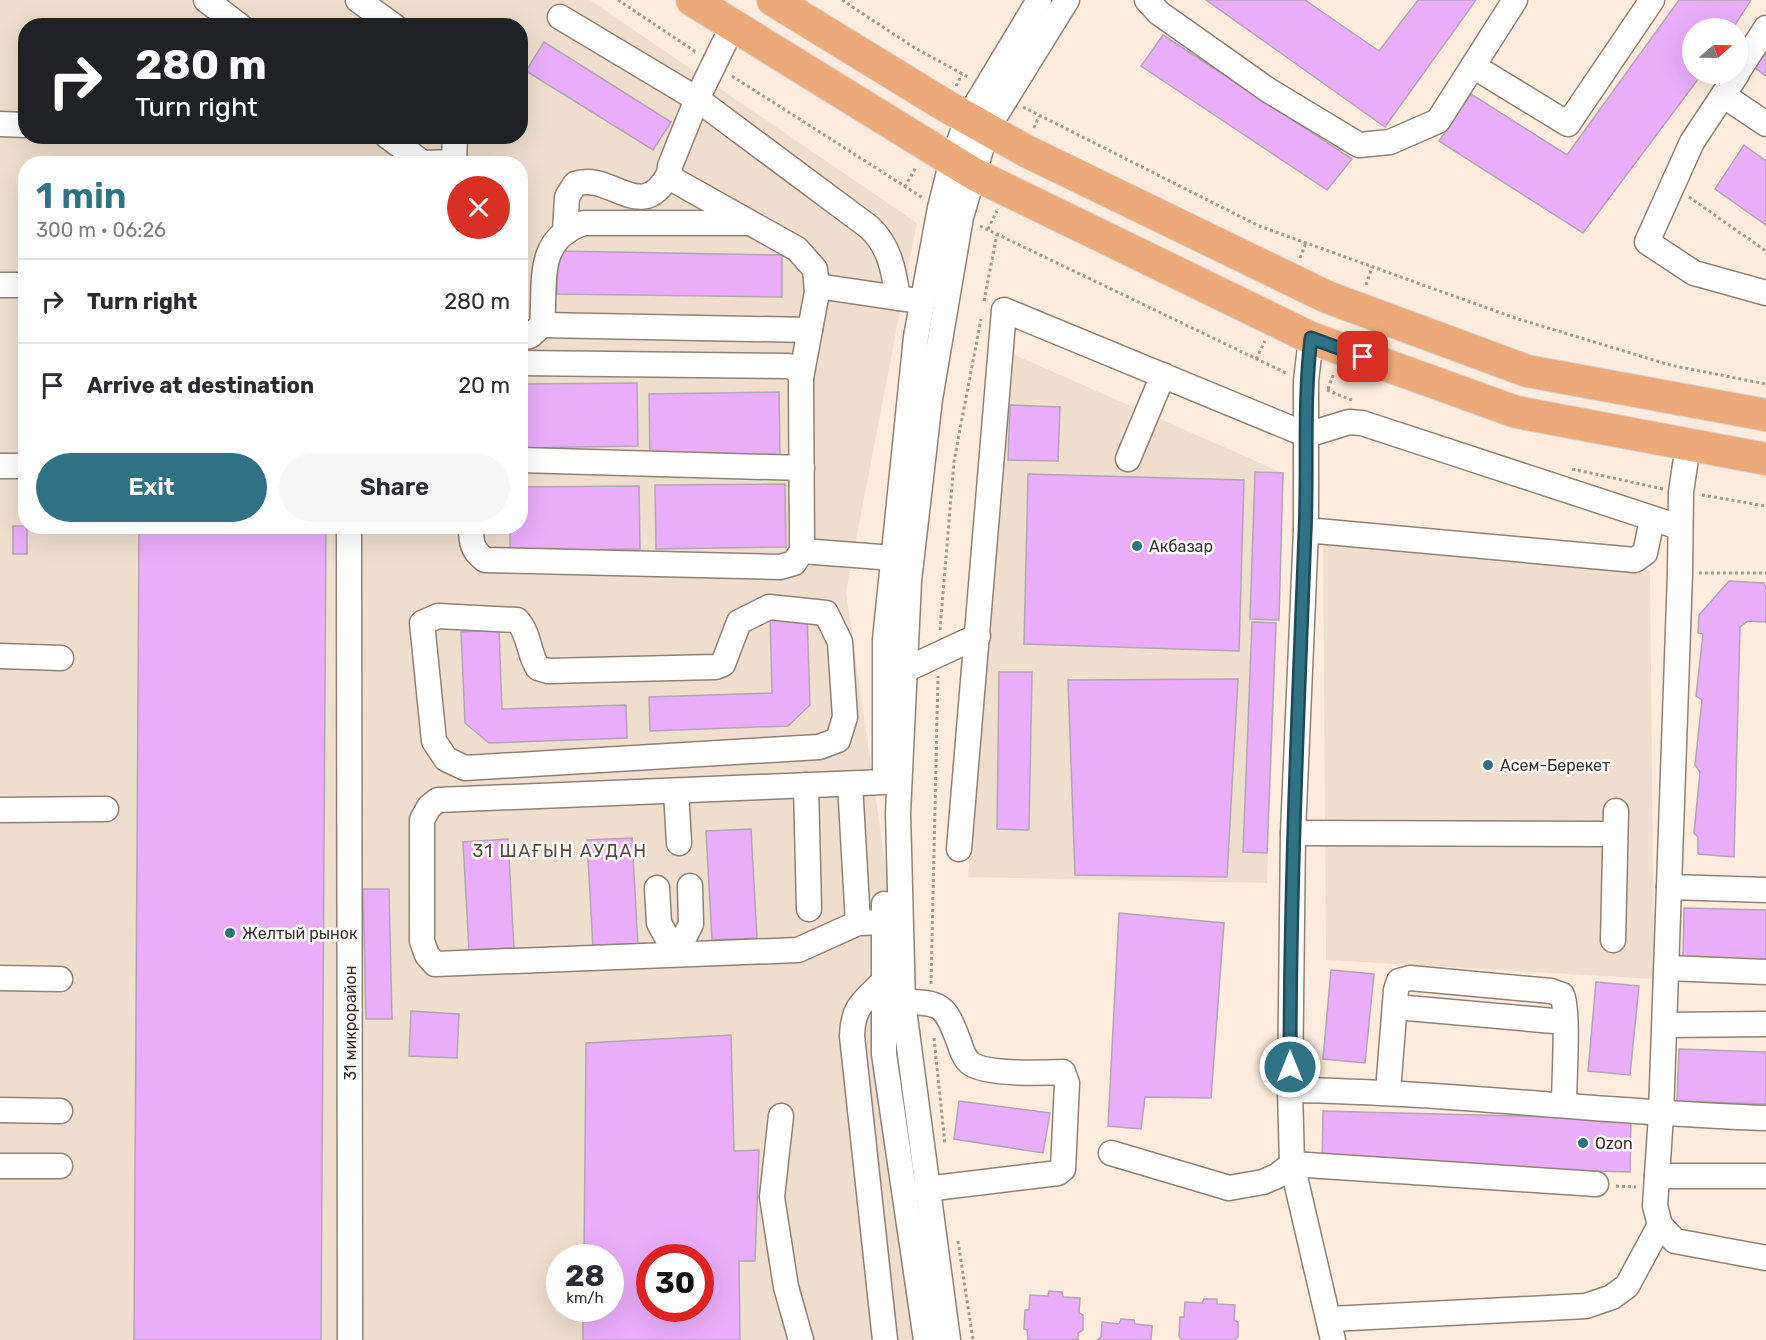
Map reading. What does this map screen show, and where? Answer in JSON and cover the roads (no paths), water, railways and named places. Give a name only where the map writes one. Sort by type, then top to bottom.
[{"type":"main road","points":[[692,0],[963,167],[1311,338],[1516,412],[1766,459]]},
{"type":"main road","points":[[773,0],[1026,151],[1327,297],[1527,370],[1766,416]]},
{"type":"main road","points":[[1311,338],[1327,297]]},
{"type":"street","points":[[206,0],[230,18]]},
{"type":"street","points":[[358,0],[383,18]]},
{"type":"street","points":[[926,1340],[884,1054],[885,640],[915,349],[922,302],[978,124],[996,92],[1039,0]]},
{"type":"street","points":[[996,92],[1066,0]]},
{"type":"street","points":[[1147,0],[1159,13],[1268,90],[1359,145],[1390,142],[1438,121],[1515,0]]},
{"type":"street","points":[[1473,66],[1568,124],[1652,0]]},
{"type":"street","points":[[560,17],[697,99],[878,235],[890,258],[898,298]]},
{"type":"street","points":[[565,232],[567,197],[575,184],[587,181],[632,196],[645,197],[662,188],[697,99],[733,25]]},
{"type":"street","points":[[1748,56],[1766,28]]},
{"type":"street","points":[[1730,84],[1692,142],[1647,242],[1694,273],[1766,293]]},
{"type":"street","points":[[1723,95],[1766,124]]},
{"type":"street","points":[[0,124],[18,125]]},
{"type":"street","points":[[398,144],[414,156]]},
{"type":"street","points":[[948,1340],[926,1189],[903,1002],[898,813],[909,581],[930,399],[961,218],[963,167]]},
{"type":"street","points":[[471,534],[471,543],[476,553],[486,560],[780,567],[794,563],[802,551],[801,378],[817,286],[815,269],[797,249],[674,180],[669,174]]},
{"type":"street","points":[[542,325],[544,264],[549,253],[572,226],[584,223],[751,223]]},
{"type":"street","points":[[0,285],[18,285]]},
{"type":"street","points":[[817,286],[922,302]]},
{"type":"street","points":[[959,849],[1004,310],[1307,435],[1349,422],[1362,423],[1679,527]]},
{"type":"street","points":[[528,336],[542,325],[810,330]]},
{"type":"street","points":[[1311,338],[1306,381],[1306,530],[1293,833],[1290,1089],[1292,1164],[1332,1329],[1586,1305],[1612,1297],[1627,1286],[1660,1225]]},
{"type":"street","points":[[528,363],[788,366],[796,369],[801,378]]},
{"type":"street","points":[[1128,459],[1163,375]]},
{"type":"street","points":[[1688,445],[1679,527],[1680,573],[1665,1025],[1655,1206],[1660,1225],[1674,1241],[1766,1258]]},
{"type":"street","points":[[528,460],[802,468]]},
{"type":"street","points":[[0,466],[18,466]]},
{"type":"street","points":[[1306,530],[1635,560],[1645,553],[1653,520]]},
{"type":"street","name":"31 микрорайон","points":[[349,534],[350,1340]]},
{"type":"street","points":[[802,551],[894,558]]},
{"type":"street","points":[[769,607],[826,613],[840,642],[845,717],[838,740],[819,747],[465,768],[446,759],[434,741],[422,623],[438,616],[517,620],[529,640],[533,661],[538,668],[548,671],[715,668],[723,664],[739,622],[751,615],[769,607]]},
{"type":"street","points":[[905,670],[978,636]]},
{"type":"street","points":[[0,656],[61,658]]},
{"type":"street","points":[[845,717],[885,715]]},
{"type":"street","points":[[884,922],[858,923],[798,950],[435,964],[427,956],[422,941],[422,820],[429,807],[438,800],[885,782]]},
{"type":"street","points":[[850,784],[858,923]]},
{"type":"street","points":[[806,785],[808,909]]},
{"type":"street","points":[[676,790],[679,843]]},
{"type":"street","points":[[0,810],[106,810]]},
{"type":"street","points":[[1293,833],[1616,822],[1613,940]]},
{"type":"street","points":[[676,954],[691,924],[690,886]]},
{"type":"street","points":[[1669,887],[1766,890]]},
{"type":"street","points":[[657,888],[658,923],[676,954]]},
{"type":"street","points":[[1667,968],[1766,972]]},
{"type":"street","points":[[0,978],[60,979]]},
{"type":"street","points":[[1388,1091],[1399,981],[1410,978],[1551,991],[1562,995],[1567,1005],[1564,1022],[1564,1104]]},
{"type":"street","points":[[884,981],[858,1007],[853,1017],[852,1036],[885,1340]]},
{"type":"street","points":[[903,1002],[930,1002],[940,1005],[949,1016],[963,1054],[970,1064],[985,1069],[1063,1072],[1067,1083],[1063,1169],[1058,1173],[926,1189]]},
{"type":"street","points":[[1665,1025],[1766,1024]]},
{"type":"street","points":[[1290,1089],[1388,1091],[1564,1104],[1661,1115],[1766,1118]]},
{"type":"street","points":[[0,1110],[60,1111]]},
{"type":"street","points":[[781,1116],[772,1197],[786,1287],[801,1340]]},
{"type":"street","points":[[1111,1153],[1229,1188],[1263,1182],[1277,1176],[1292,1164],[1596,1184]]},
{"type":"street","points":[[0,1166],[60,1166]]},
{"type":"street","points":[[1657,1182],[1766,1176]]},
{"type":"place","name":"Акбазар","points":[[1137,546]]},
{"type":"place","name":"Асем-Берекет","points":[[1488,765]]},
{"type":"place","name":"Желтый рынок","points":[[230,933]]},
{"type":"place","name":"Ozon","points":[[1583,1143]]},
{"type":"district","name":"31 ШАҒЫН АУДАН","points":[[560,851]]}]
